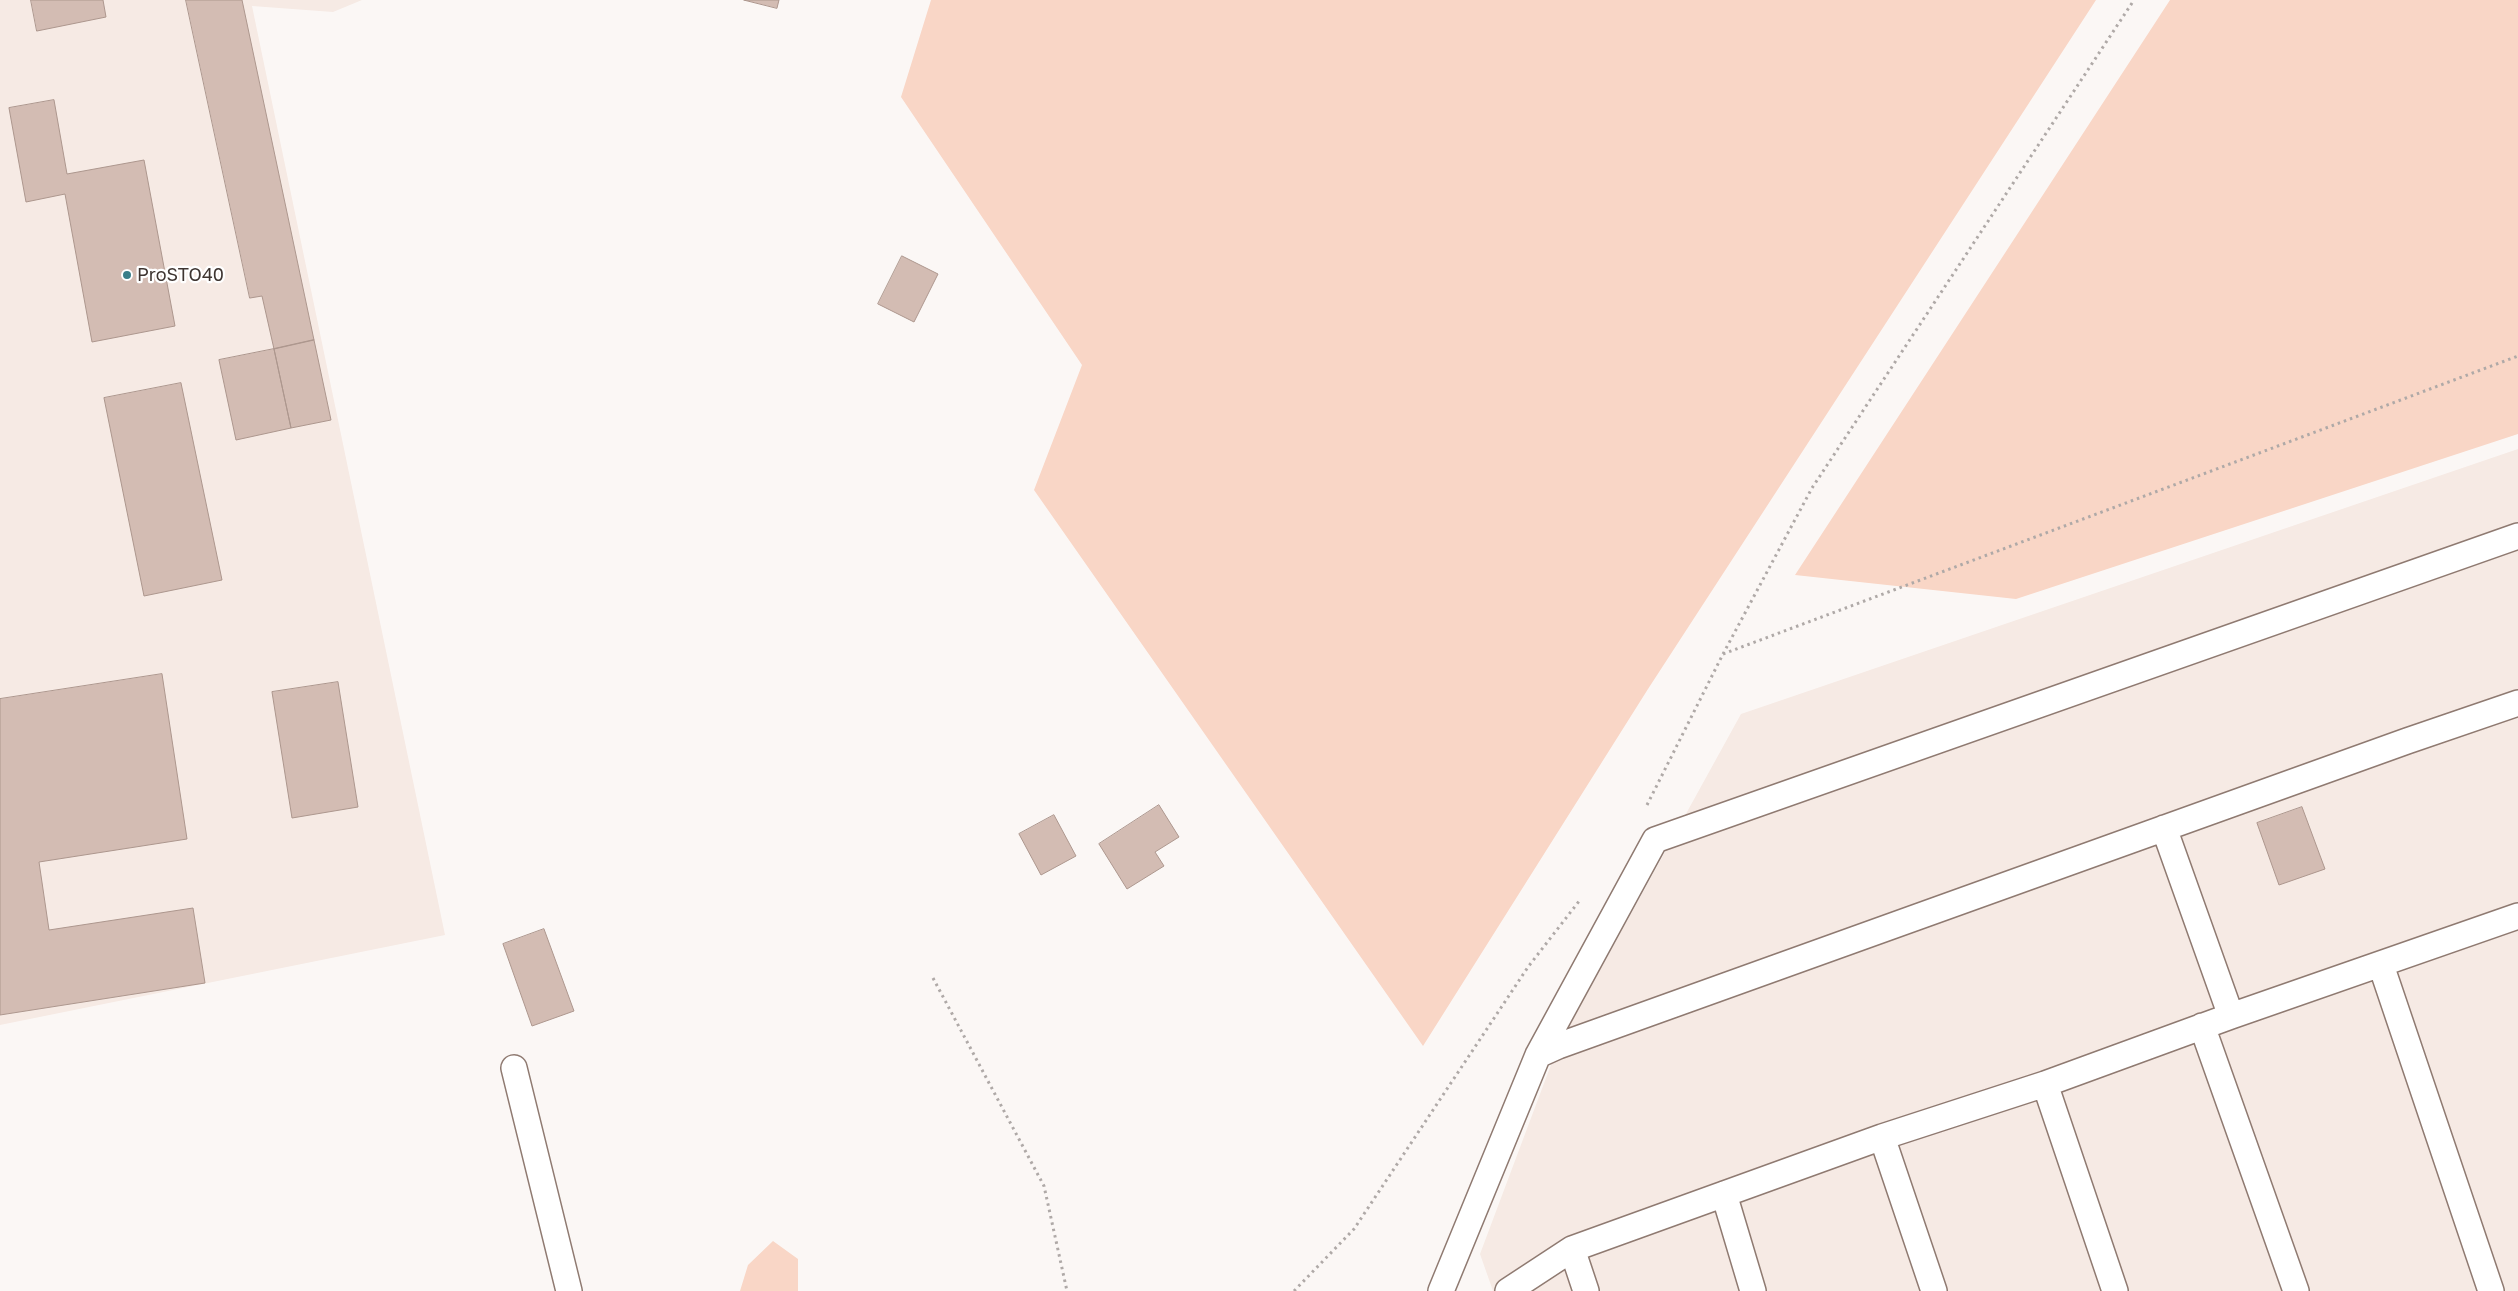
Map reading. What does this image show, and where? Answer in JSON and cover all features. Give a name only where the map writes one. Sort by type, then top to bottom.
[{"type":"lane","points":[[1441,1291],[1538,1055],[1655,840],[2518,536]]},
{"type":"lane","points":[[1538,1055],[1558,1046],[2164,828],[2518,703]]},
{"type":"lane","points":[[2164,828],[2231,1016]]},
{"type":"lane","points":[[1508,1291],[1572,1249],[1882,1137],[2045,1084],[2202,1026],[2518,916]]},
{"type":"lane","points":[[2381,965],[2491,1291]]},
{"type":"lane","points":[[2202,1026],[2296,1291]]},
{"type":"lane","points":[[514,1068],[569,1291]]},
{"type":"lane","points":[[2045,1084],[2115,1291]]},
{"type":"lane","points":[[1882,1137],[1934,1291]]},
{"type":"lane","points":[[1724,1194],[1753,1291]]},
{"type":"lane","points":[[1572,1249],[1586,1291]]},
{"type":"path","points":[[1645,809],[1723,654],[1812,488],[2134,0]]},
{"type":"path","points":[[1723,654],[2518,356]]},
{"type":"path","points":[[1294,1291],[1354,1229],[1528,968],[1582,897]]},
{"type":"path","points":[[933,978],[1044,1186],[1067,1291]]},
{"type":"shaded area","points":[[0,0],[362,0],[333,12],[252,6],[445,935],[0,1025]]},
{"type":"shaded area","points":[[931,0],[2096,0],[1648,689],[1423,1046],[1034,490],[1082,365],[901,97]]},
{"type":"shaded area","points":[[2170,0],[2518,0],[2518,434],[2016,599],[1795,575]]},
{"type":"shaded area","points":[[2518,449],[2518,1291],[1493,1291],[1480,1254],[1558,1046],[1741,714]]},
{"type":"shaded area","points":[[773,1241],[798,1259],[798,1291],[740,1291],[748,1265]]},
{"type":"building","points":[[31,0],[103,0],[106,17],[37,31]]},
{"type":"building","points":[[186,0],[242,0],[314,340],[274,349],[262,296],[250,298]]},
{"type":"building","points":[[744,0],[779,0],[777,8]]},
{"type":"building","points":[[54,100],[67,174],[144,160],[175,326],[92,342],[65,194],[26,202],[9,108]]},
{"type":"building","points":[[902,256],[938,274],[914,322],[878,304]]},
{"type":"building","points":[[314,340],[331,420],[291,428],[274,349]]},
{"type":"building","points":[[274,349],[291,428],[236,440],[219,360]]},
{"type":"building","points":[[181,383],[222,580],[144,596],[104,398]]},
{"type":"building","points":[[162,674],[187,839],[39,862],[49,930],[193,908],[205,983],[0,1015],[0,699]]},
{"type":"building","points":[[338,682],[358,807],[292,818],[272,692]]},
{"type":"building","points":[[1159,805],[1179,837],[1155,852],[1164,866],[1127,889],[1099,844]]},
{"type":"building","points":[[2302,807],[2325,869],[2279,885],[2257,823]]},
{"type":"building","points":[[1054,815],[1076,856],[1041,875],[1019,834]]},
{"type":"building","points":[[544,929],[574,1011],[532,1026],[503,944]]},
{"type":"place","name":"ProSTO40","points":[[127,275]]}]
